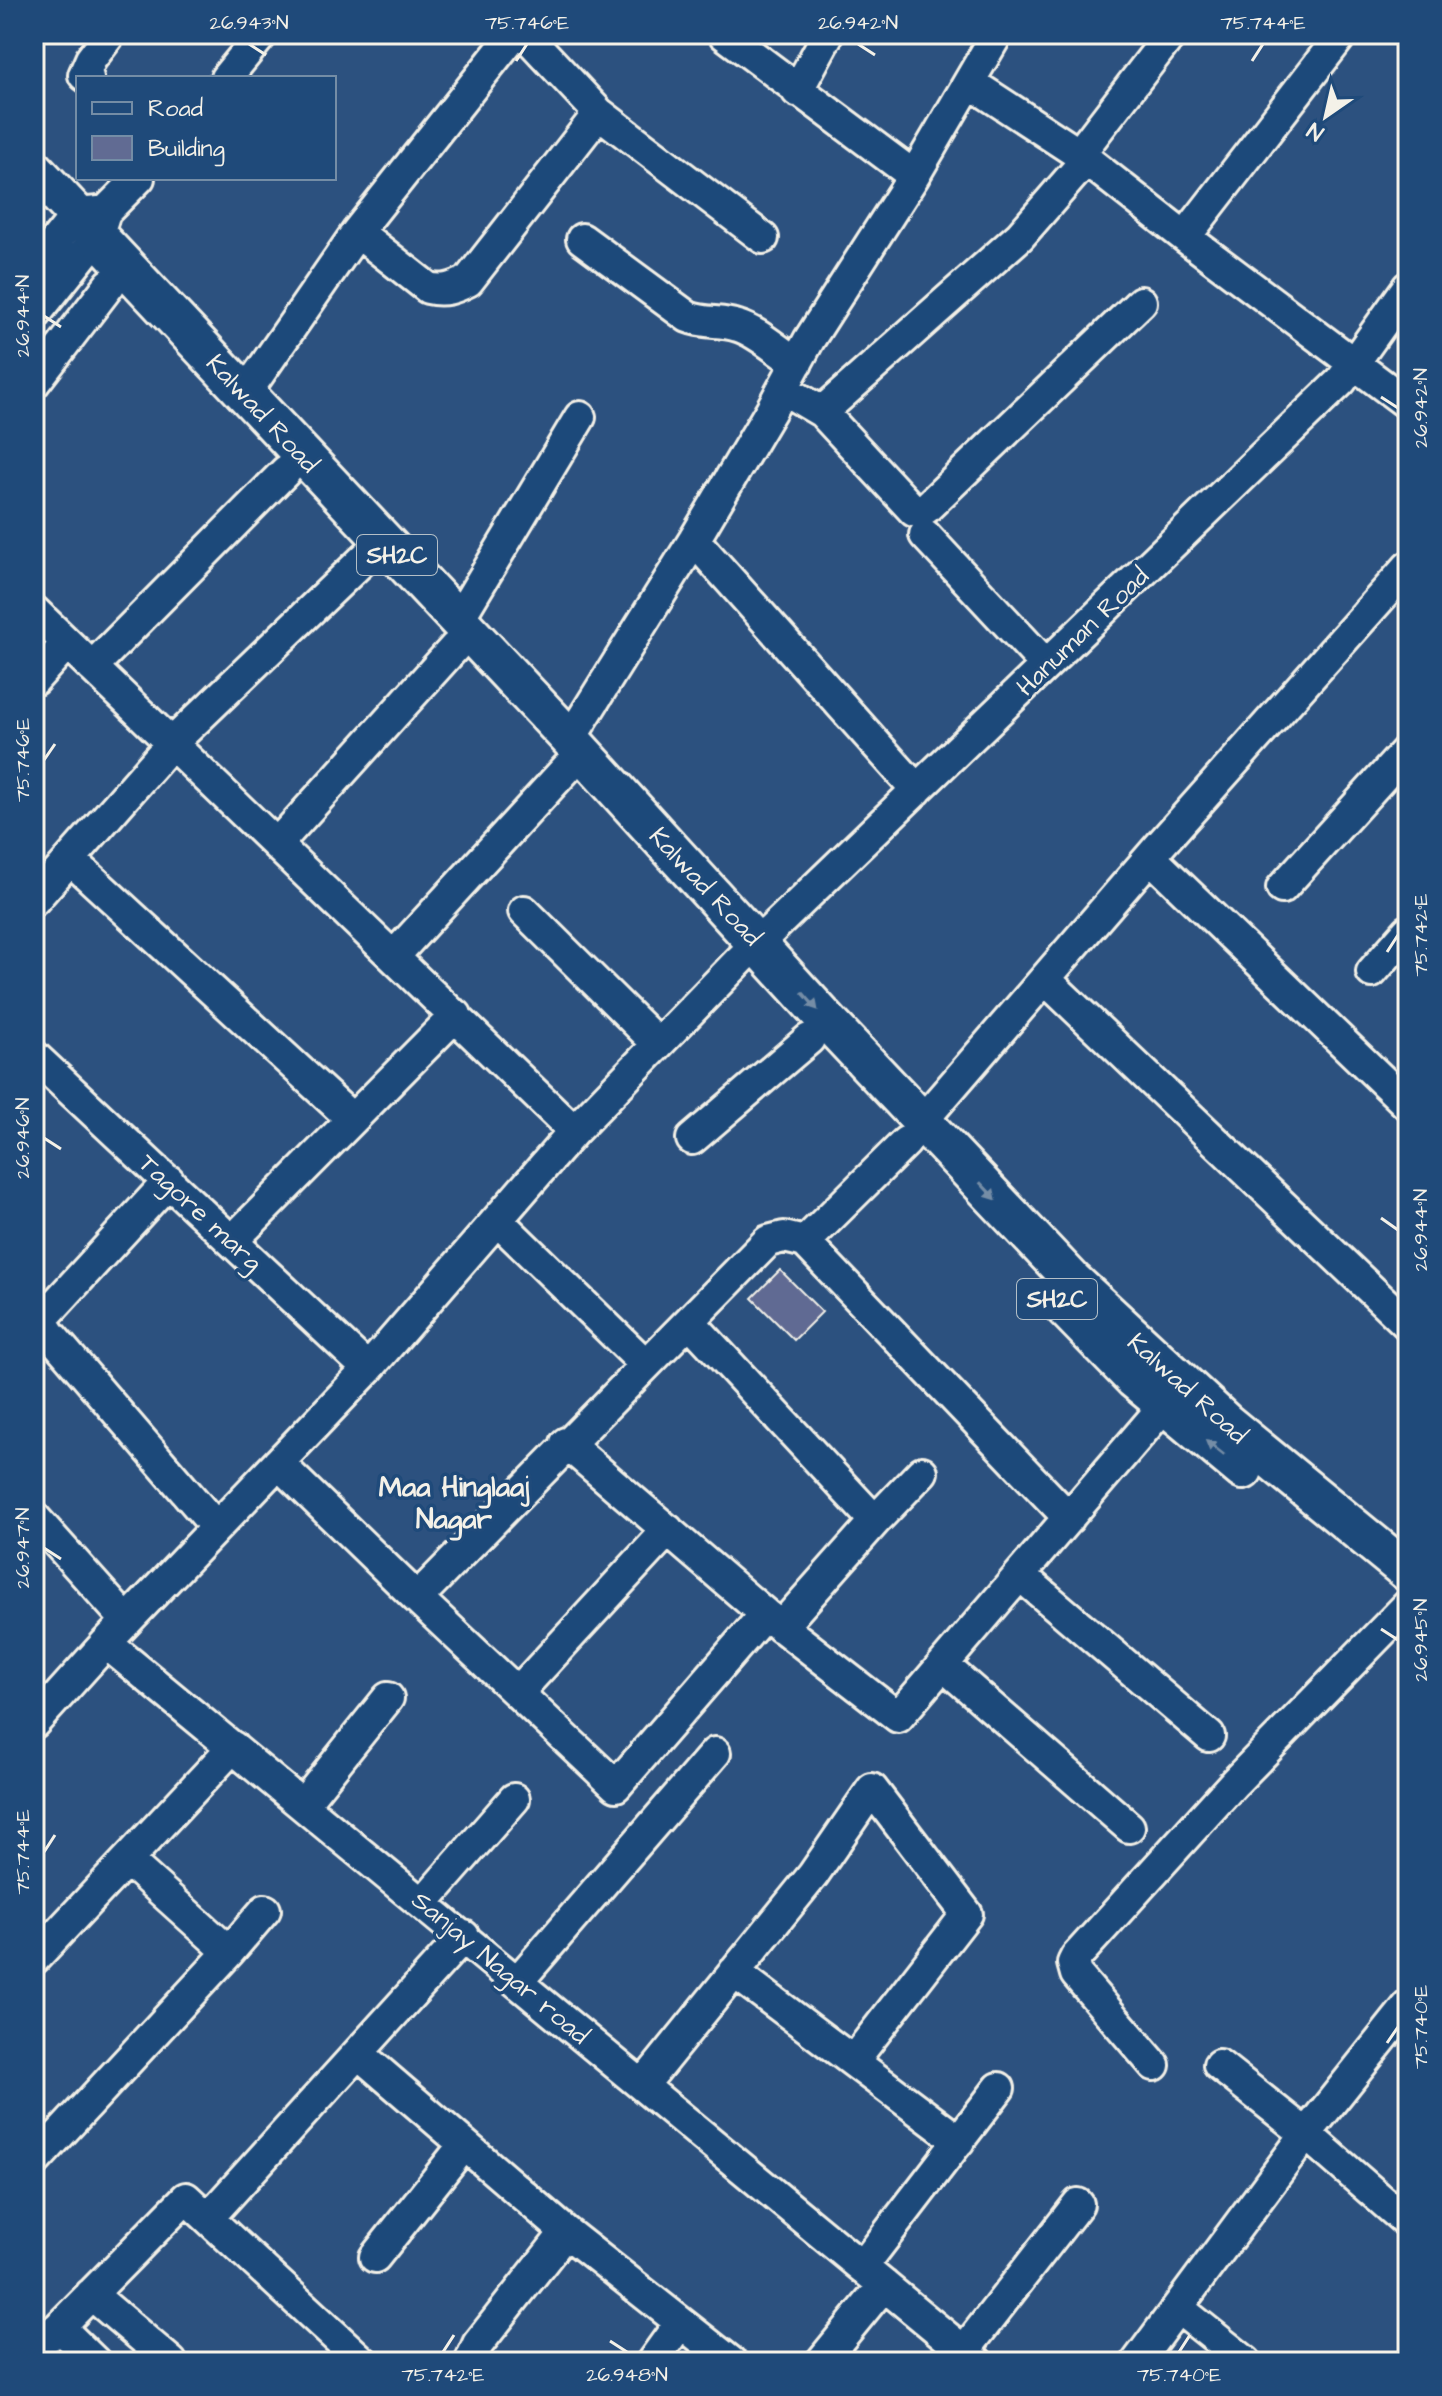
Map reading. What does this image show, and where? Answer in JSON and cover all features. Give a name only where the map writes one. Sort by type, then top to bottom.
[{"type":"main road","name":"Kalwad Road","points":[[34,169],[85,230],[245,394],[457,634],[749,952],[830,1024],[914,1132]]},
{"type":"main road","name":"Kalwad Road","points":[[34,204],[85,230],[110,284],[368,555],[457,634]]},
{"type":"main road","name":"Kalwad Road","points":[[749,952],[809,1039],[914,1132],[1074,1282],[1145,1370],[1164,1406],[1408,1603]]},
{"type":"main road","name":"Kalwad Road","points":[[1145,1370],[1405,1563]]},
{"type":"street","points":[[85,76],[91,59],[110,34]]},
{"type":"street","points":[[228,76],[262,34]]},
{"type":"street","points":[[724,34],[914,176]]},
{"type":"street","points":[[797,91],[828,34]]},
{"type":"street","points":[[394,956],[569,754],[790,376],[914,176],[997,34]]},
{"type":"street","points":[[822,412],[1020,236],[1171,34]]},
{"type":"street","points":[[1185,237],[1342,34]]},
{"type":"street","points":[[245,394],[357,232],[510,36],[599,113],[763,238]]},
{"type":"street","points":[[969,82],[1082,157],[1408,404]]},
{"type":"street","points":[[357,232],[428,288],[441,291],[461,285],[468,281],[599,113]]},
{"type":"street","points":[[34,268],[85,230],[137,180]]},
{"type":"street","points":[[34,316],[85,230]]},
{"type":"street","points":[[582,239],[688,317],[700,323],[741,326],[914,511],[925,509],[1141,302]]},
{"type":"street","points":[[34,383],[110,284]]},
{"type":"street","name":"Hanuman Road","points":[[106,1643],[368,1369],[574,1131],[657,1043],[1341,381],[1408,287]]},
{"type":"street","points":[[277,844],[457,634],[580,417]]},
{"type":"street","points":[[92,667],[286,471]]},
{"type":"street","points":[[925,535],[1046,665]]},
{"type":"street","points":[[694,540],[917,790]]},
{"type":"street","points":[[34,900],[172,743],[368,555]]},
{"type":"street","points":[[805,1242],[914,1132],[1150,857],[1408,567]]},
{"type":"street","points":[[34,611],[574,1131]]},
{"type":"street","points":[[34,680],[67,643]]},
{"type":"street","points":[[1282,888],[1408,749]]},
{"type":"street","points":[[1150,857],[1408,1105]]},
{"type":"street","points":[[71,860],[352,1119]]},
{"type":"street","points":[[524,911],[657,1043]]},
{"type":"street","points":[[1372,972],[1408,931]]},
{"type":"street","points":[[1045,979],[1408,1325]]},
{"type":"street","points":[[232,1241],[456,1015]]},
{"type":"street","points":[[692,1139],[809,1039]]},
{"type":"street","name":"Tagore marg","points":[[40,1075],[169,1181],[368,1369]]},
{"type":"street","points":[[169,1181],[38,1314],[50,1334],[216,1527]]},
{"type":"street","points":[[498,1221],[646,1365]]},
{"type":"street","points":[[417,1598],[566,1443],[768,1241],[784,1237],[805,1242],[1069,1518]]},
{"type":"street","points":[[690,1322],[875,1521]]},
{"type":"street","points":[[566,1443],[773,1620],[898,1717],[1164,1406]]},
{"type":"street","points":[[278,1463],[616,1786],[773,1620],[922,1472]]},
{"type":"street","points":[[34,1517],[127,1621]]},
{"type":"street","points":[[518,1692],[668,1530]]},
{"type":"street","points":[[1020,1575],[1209,1736]]},
{"type":"street","points":[[1154,2065],[1076,1974],[1073,1963],[1076,1957],[1234,1783],[1408,1603]]},
{"type":"street","points":[[34,1723],[106,1643]]},
{"type":"street","name":"Sanjay Nagar road","points":[[106,1643],[971,2357]]},
{"type":"street","points":[[943,1665],[1129,1827]]},
{"type":"street","points":[[303,1804],[388,1698]]},
{"type":"street","points":[[34,1959],[233,1747]]},
{"type":"street","points":[[518,1981],[715,1753]]},
{"type":"street","points":[[643,2085],[813,1875],[872,1789],[967,1914],[853,2061]]},
{"type":"street","points":[[423,1903],[514,1799]]},
{"type":"street","points":[[127,1860],[229,1952]]},
{"type":"street","points":[[34,2162],[265,1910]]},
{"type":"street","points":[[208,2218],[464,1936]]},
{"type":"street","points":[[734,1972],[959,2141]]},
{"type":"street","points":[[1137,2362],[1306,2134],[1408,2006]]},
{"type":"street","points":[[358,2053],[566,2232],[731,2362]]},
{"type":"street","points":[[1219,2065],[1306,2134],[1408,2223]]},
{"type":"street","points":[[821,2362],[959,2141],[999,2088]]},
{"type":"street","points":[[375,2257],[464,2145]]},
{"type":"street","points":[[34,2348],[59,2327],[186,2198],[363,2362]]},
{"type":"street","points":[[971,2357],[1078,2204]]},
{"type":"street","points":[[470,2362],[478,2344],[566,2232]]},
{"type":"street","points":[[91,2294],[171,2362]]},
{"type":"street","points":[[1178,2308],[1246,2362]]},
{"type":"street","points":[[652,2362],[680,2323]]},
{"type":"street","points":[[59,2327],[95,2362]]},
{"type":"building","points":[[780,1270],[822,1312],[794,1340],[752,1298]]},
{"type":"district","name":"Maa Hinglaaj Nagar","points":[[454,1502]]}]
